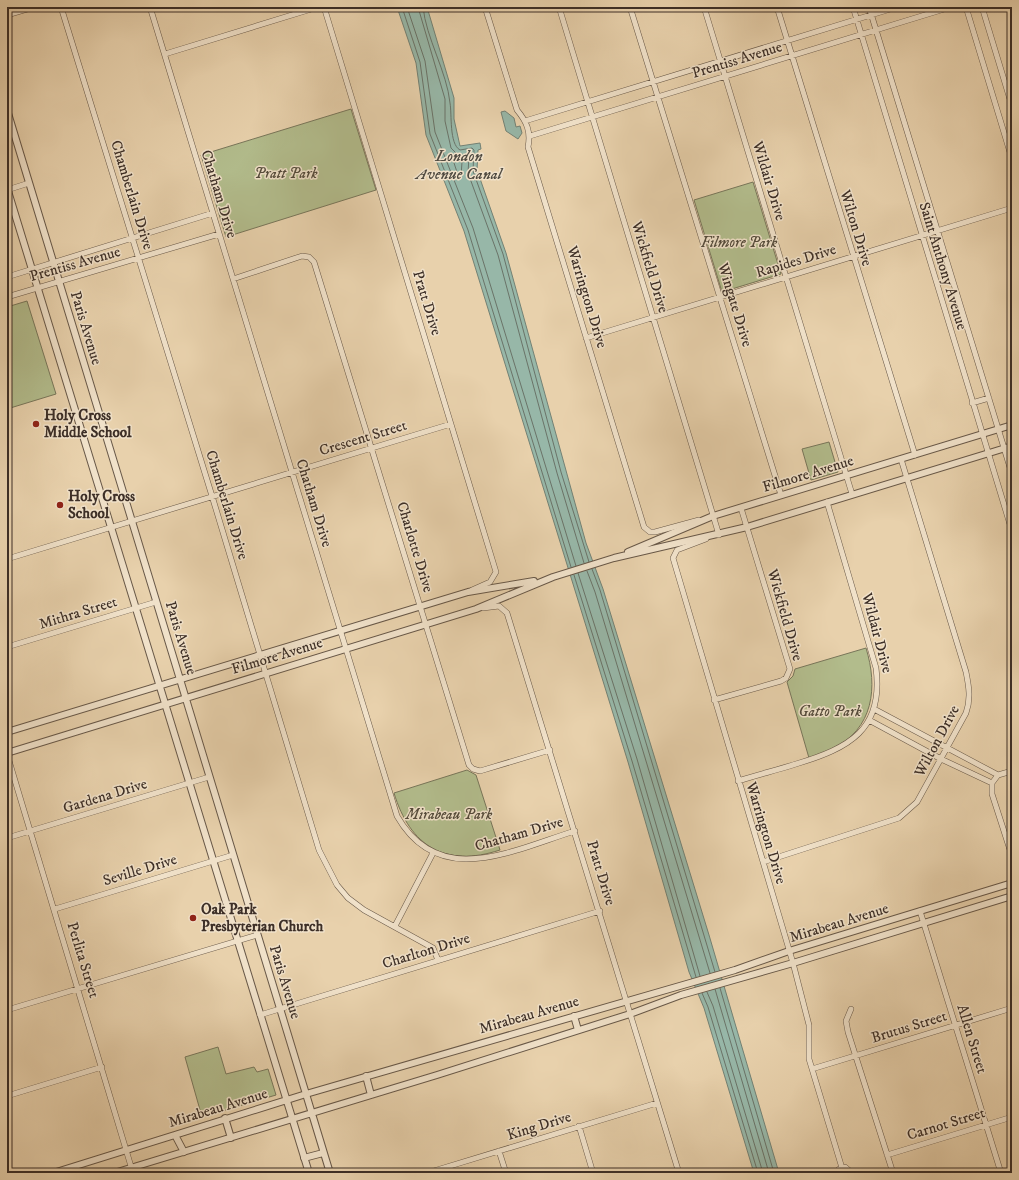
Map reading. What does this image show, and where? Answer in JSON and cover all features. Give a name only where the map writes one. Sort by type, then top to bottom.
[{"type":"street","points":[[7,15],[34,7]]},
{"type":"street","name":"Chamberlain Drive","points":[[61,7],[212,496],[319,850],[326,867],[337,885],[348,898],[364,910],[433,948],[438,960]]},
{"type":"street","name":"Chatham Drive","points":[[150,7],[397,816],[411,835],[432,853],[457,860],[478,859],[575,831]]},
{"type":"street","points":[[165,54],[318,7]]},
{"type":"street","name":"Pratt Drive","points":[[324,7],[496,572],[490,582],[468,592]]},
{"type":"street","name":"Warrington Drive","points":[[485,7],[518,110],[525,120],[530,136],[528,147],[646,530],[655,532],[713,516]]},
{"type":"street","name":"Wickfield Drive","points":[[559,7],[719,534]]},
{"type":"street","name":"Wingate Drive","points":[[630,7],[782,495]]},
{"type":"street","name":"Wildair Drive","points":[[704,7],[852,494]]},
{"type":"street","name":"Wilton Drive","points":[[776,7],[852,256],[915,455]]},
{"type":"street","name":"Saint Anthony Avenue","points":[[853,7],[1012,531]]},
{"type":"street","name":"Saint Anthony Avenue","points":[[869,7],[1012,474]]},
{"type":"street","name":"Prentiss Avenue","points":[[525,120],[897,7]]},
{"type":"street","name":"Prentiss Avenue","points":[[530,136],[951,7]]},
{"type":"street","points":[[966,7],[1012,159]]},
{"type":"street","points":[[982,7],[1012,106]]},
{"type":"street","name":"Paris Avenue","points":[[7,110],[330,1173]]},
{"type":"street","points":[[29,183],[7,189],[309,1173]]},
{"type":"street","name":"Rapides Drive","points":[[586,338],[719,296],[1012,208]]},
{"type":"street","name":"Prentiss Avenue","points":[[7,277],[212,213]]},
{"type":"street","name":"Prentiss Avenue","points":[[7,297],[219,234]]},
{"type":"street","name":"Charlotte Drive","points":[[233,279],[294,258],[309,257],[317,269],[466,757],[473,769],[480,770],[490,769],[550,750]]},
{"type":"street","points":[[972,403],[989,398]]},
{"type":"street","name":"Crescent Street","points":[[7,559],[111,526],[451,424]]},
{"type":"street","name":"Filmore Avenue","points":[[614,558],[713,516],[1012,425]]},
{"type":"street","name":"Filmore Avenue","points":[[7,754],[476,609],[553,577],[614,558],[747,527],[1012,446]]},
{"type":"street","name":"Wilton Drive","points":[[763,862],[899,818],[917,802],[970,703],[970,693],[962,660],[901,459]]},
{"type":"street","name":"Wildair Drive","points":[[738,781],[821,756],[840,748],[858,733],[869,720],[874,709],[878,687],[876,668],[827,502]]},
{"type":"street","name":"Wickfield Drive","points":[[714,700],[781,680],[789,674],[789,664],[741,508]]},
{"type":"street","name":"Warrington Drive","points":[[719,534],[677,550],[673,558],[793,963],[809,1025],[809,1059],[842,1168]]},
{"type":"street","name":"Filmore Avenue","points":[[7,732],[468,592],[553,577]]},
{"type":"street","name":"Mithra Street","points":[[7,646],[156,602]]},
{"type":"street","name":"Pratt Drive","points":[[476,609],[499,606],[508,613],[679,1173]]},
{"type":"street","points":[[874,709],[998,775]]},
{"type":"street","points":[[869,720],[941,759],[992,783]]},
{"type":"street","name":"Perlita Street","points":[[7,754],[79,988],[132,1170]]},
{"type":"street","points":[[1012,771],[998,775],[992,783],[992,794],[1012,856]]},
{"type":"street","name":"Gardena Drive","points":[[7,838],[209,777]]},
{"type":"street","points":[[395,926],[432,853]]},
{"type":"street","name":"Seville Drive","points":[[55,909],[233,855]]},
{"type":"street","name":"Mirabeau Avenue","points":[[52,1173],[225,1118],[366,1076],[735,970],[789,951],[1012,883]]},
{"type":"street","name":"Mirabeau Avenue","points":[[114,1173],[132,1170],[184,1152],[630,1014],[681,995],[924,924],[1012,896]]},
{"type":"street","name":"Charlton Drive","points":[[260,1014],[600,911]]},
{"type":"street","name":"Allen Street","points":[[920,911],[1001,1173]]},
{"type":"street","points":[[7,1010],[257,935]]},
{"type":"street","name":"Brutus Street","points":[[812,1069],[1012,1008]]},
{"type":"street","points":[[851,1009],[846,1021],[893,1173]]},
{"type":"street","points":[[574,1016],[578,1030]]},
{"type":"street","points":[[7,1096],[102,1067]]},
{"type":"street","points":[[366,1076],[371,1095]]},
{"type":"street","name":"King Drive","points":[[427,1173],[657,1102]]},
{"type":"street","name":"Carnot Street","points":[[887,1155],[1012,1117]]},
{"type":"street","points":[[225,1118],[231,1138]]},
{"type":"street","points":[[579,1126],[593,1173]]},
{"type":"street","points":[[175,1135],[184,1152]]},
{"type":"street","points":[[499,1151],[506,1173]]},
{"type":"street","points":[[304,1158],[324,1152]]},
{"type":"street","points":[[836,1173],[842,1168],[847,1168],[852,1173]]},
{"type":"green space","name":"Pratt Park","points":[[351,109],[376,190],[226,237],[201,155]]},
{"type":"green space","name":"Filmore Park","points":[[753,182],[781,274],[722,292],[694,200]]},
{"type":"green space","points":[[27,301],[56,394],[7,409],[7,307]]},
{"type":"green space","points":[[829,442],[838,472],[811,480],[802,449]]},
{"type":"green space","name":"Gatto Park","points":[[866,648],[872,677],[872,692],[864,719],[857,730],[846,741],[832,749],[809,758],[787,682],[793,676],[795,669]]},
{"type":"green space","name":"Mirabeau Park","points":[[467,770],[476,775],[500,850],[480,855],[462,856],[447,854],[432,848],[420,839],[410,827],[401,811],[394,793]]},
{"type":"green space","points":[[218,1047],[226,1074],[254,1067],[257,1072],[268,1069],[276,1095],[202,1117],[185,1057]]},
{"type":"water","name":"London Avenue Canal","points":[[397,7],[427,7],[454,98],[454,119],[460,146],[480,143],[481,149],[478,150],[477,170],[506,253],[586,543],[603,589],[709,935],[779,1173],[754,1173],[704,1008],[689,972],[628,762],[464,231],[426,135],[416,63]]},
{"type":"water","points":[[505,111],[514,118],[516,127],[520,126],[522,133],[518,139],[506,131],[501,112]]},
{"type":"place","name":"Holy Cross Middle School","points":[[36,424]]},
{"type":"place","name":"Holy Cross School","points":[[60,505]]},
{"type":"place","name":"Oak Park Presbyterian Church","points":[[193,918]]}]
